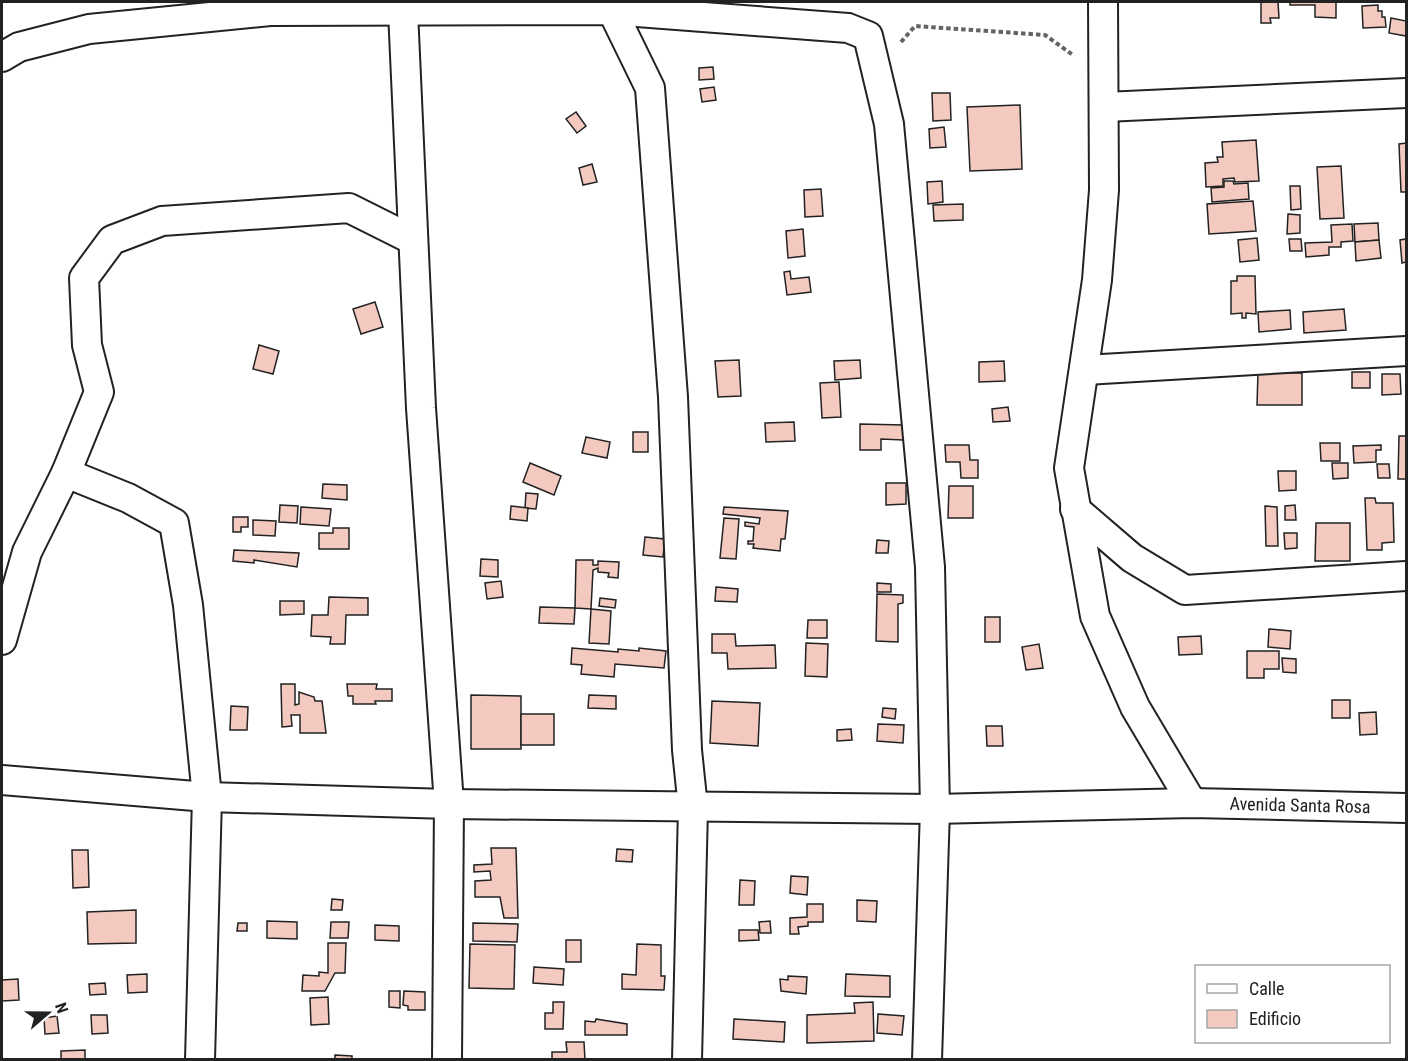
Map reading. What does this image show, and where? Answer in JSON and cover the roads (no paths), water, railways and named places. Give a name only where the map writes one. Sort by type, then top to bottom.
[{"type":"street","points":[[1103,2],[1104,190],[1097,280],[1069,468],[1095,616],[1135,707],[1192,803]]},
{"type":"street","points":[[2,57],[20,47],[89,29],[270,6],[403,11],[609,6],[804,14],[868,36],[878,70],[889,124],[930,567],[935,809],[927,1059]]},
{"type":"street","points":[[609,6],[650,88],[673,397],[687,750],[693,808],[687,1059]]},
{"type":"street","points":[[403,11],[420,408],[449,804],[447,1059]]},
{"type":"street","points":[[1105,107],[1407,93]]},
{"type":"street","points":[[2,640],[27,552],[66,473],[99,392],[87,345],[84,278],[112,240],[162,221],[349,208],[413,240]]},
{"type":"street","points":[[1085,370],[1407,351]]},
{"type":"street","points":[[66,473],[128,498],[174,523],[188,605],[207,797],[200,1059]]},
{"type":"street","points":[[1075,509],[1132,558],[1185,590],[1407,576]]},
{"type":"street","name":"Avenida Santa Rosa","points":[[2,780],[207,797],[449,804],[935,809],[1192,803],[1407,808]]}]
